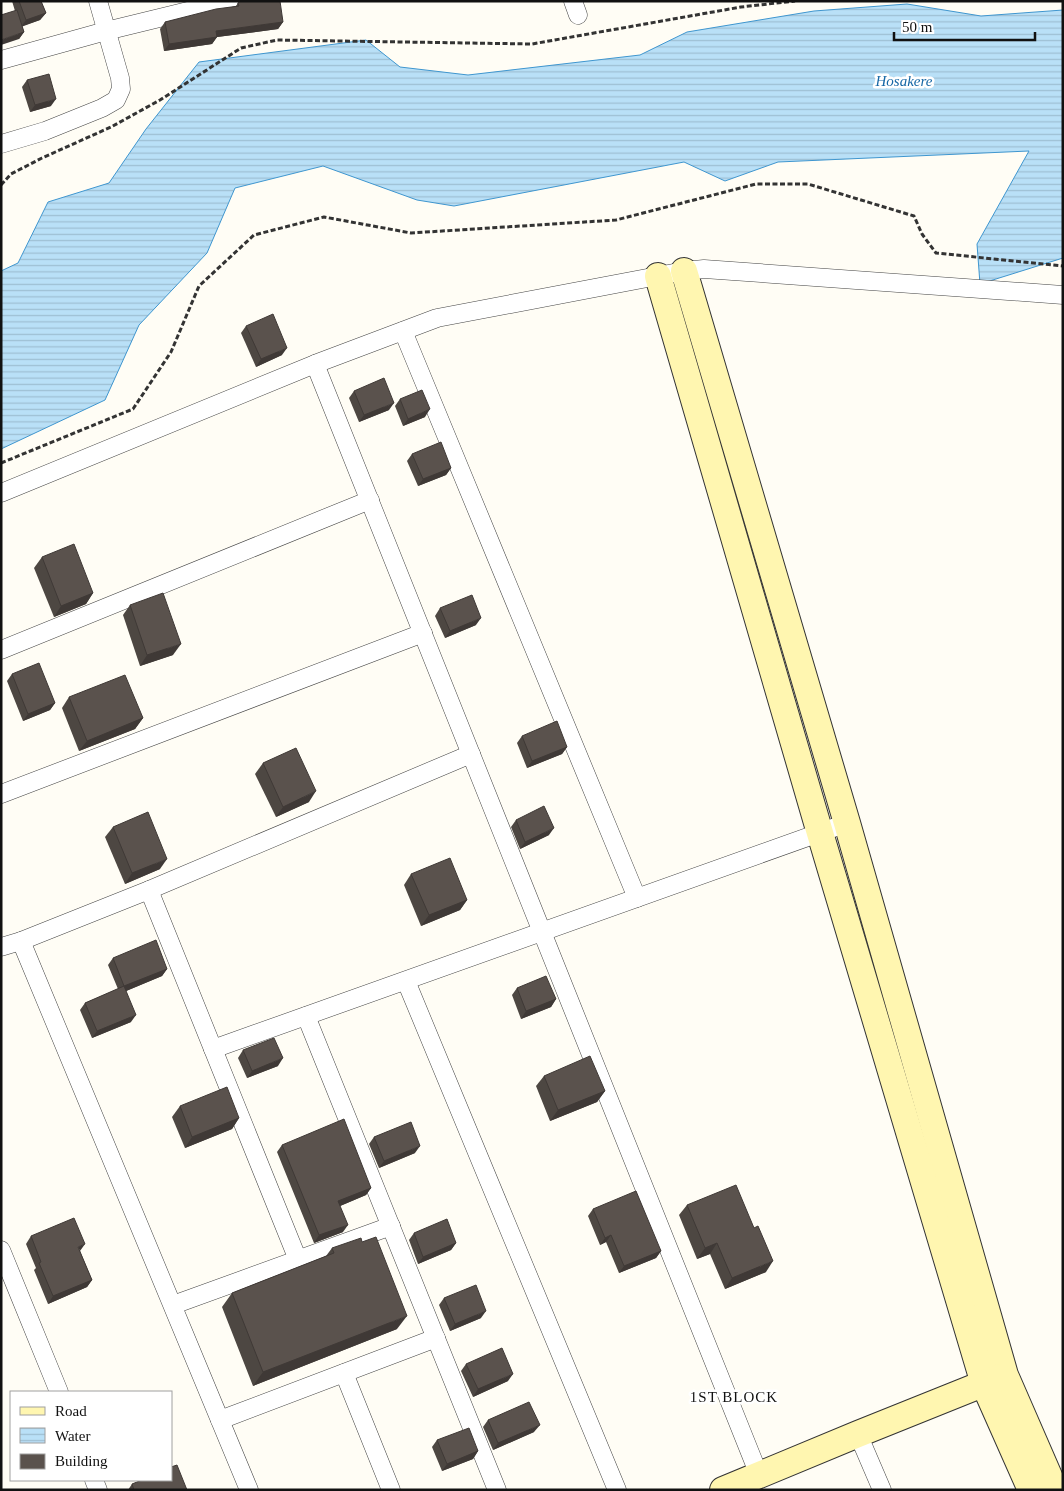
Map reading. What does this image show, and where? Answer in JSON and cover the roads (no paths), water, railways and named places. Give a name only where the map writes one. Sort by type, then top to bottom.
[{"type":"street","points":[[1,144],[45,131],[102,108],[116,100],[121,89],[120,78],[98,1]]},
{"type":"street","points":[[1,60],[106,31],[229,1]]},
{"type":"street","points":[[1,493],[315,364],[437,318],[684,271],[704,270],[1063,296]]},
{"type":"street","points":[[684,271],[847,823],[995,1379],[1056,1490]]},
{"type":"street","points":[[658,276],[820,832],[1031,1490]]},
{"type":"street","points":[[403,331],[637,898]]},
{"type":"street","points":[[315,364],[759,1475]]},
{"type":"street","points":[[1,650],[370,500]]},
{"type":"street","points":[[1,794],[423,633]]},
{"type":"street","points":[[1,947],[22,941],[149,890],[471,754]]},
{"type":"street","points":[[213,1049],[847,823]]},
{"type":"street","points":[[149,890],[298,1260]]},
{"type":"street","points":[[22,941],[249,1490]]},
{"type":"street","points":[[406,980],[617,1490]]},
{"type":"street","points":[[306,1016],[497,1490]]},
{"type":"street","points":[[173,1305],[391,1226]]},
{"type":"street","points":[[1,1250],[59,1391]]},
{"type":"street","points":[[220,1420],[436,1338]]},
{"type":"street","points":[[344,1373],[392,1490]]},
{"type":"street","points":[[723,1490],[995,1379]]},
{"type":"street","points":[[858,1434],[882,1490]]},
{"type":"water","name":"Hosakere","points":[[907,4],[981,16],[1063,10],[1063,258],[980,284],[977,244],[1029,151],[778,162],[725,181],[684,162],[454,206],[417,200],[323,166],[235,188],[207,253],[139,325],[105,400],[1,449],[1,271],[18,263],[48,202],[109,183],[146,129],[199,62],[366,40],[400,67],[468,75],[640,55],[687,32],[814,11]]},
{"type":"district","name":"1ST BLOCK","points":[[734,1397]]}]
